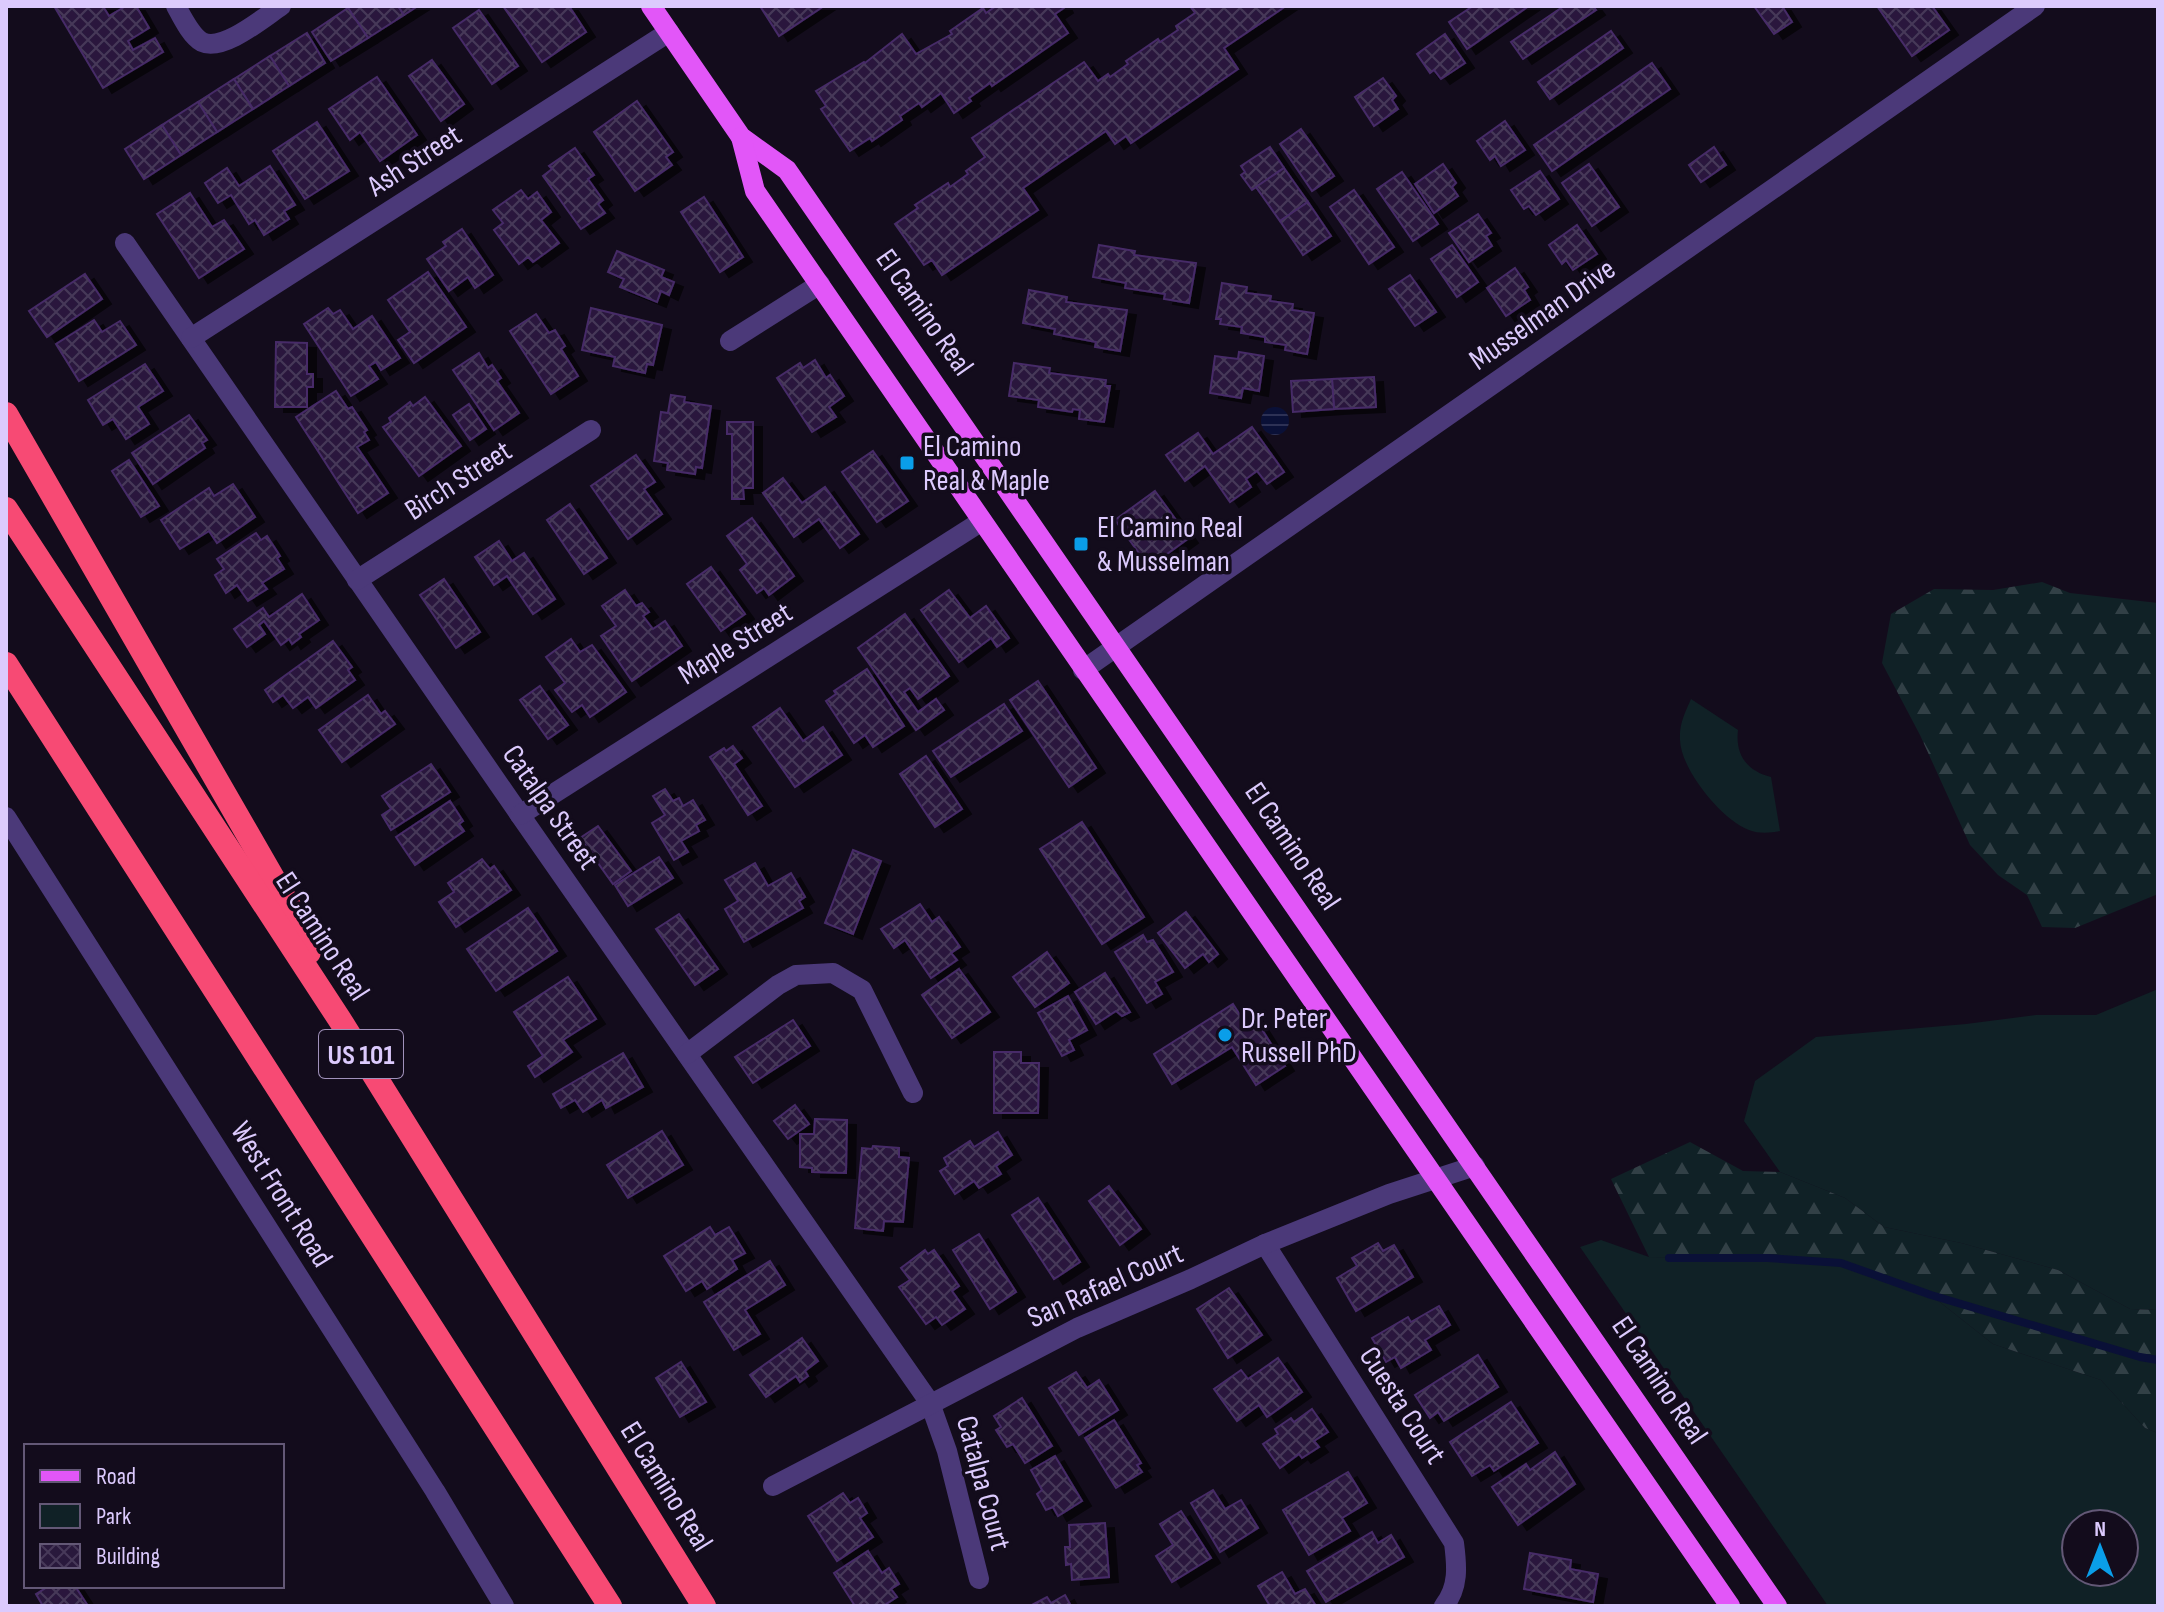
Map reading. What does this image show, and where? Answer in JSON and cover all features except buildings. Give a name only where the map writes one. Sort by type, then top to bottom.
[{"type":"highway","points":[[6,414],[289,906],[340,1020]]},
{"type":"highway","name":"El Camino Real","points":[[6,509],[340,1020],[704,1606]]},
{"type":"highway","name":"US 101","points":[[6,664],[610,1606]]},
{"type":"main road","name":"El Camino Real","points":[[651,6],[741,137],[755,191],[1730,1606]]},
{"type":"main road","name":"El Camino Real","points":[[741,137],[787,170],[1777,1606]]},
{"type":"street","points":[[176,6],[200,41],[215,45],[281,6]]},
{"type":"street","name":"Musselman Drive","points":[[1083,670],[2035,6]]},
{"type":"street","name":"Ash Street","points":[[191,338],[669,32]]},
{"type":"street","name":"Catalpa Street","points":[[125,243],[930,1403]]},
{"type":"street","points":[[730,341],[820,284]]},
{"type":"street","name":"Birch Street","points":[[357,580],[591,430]]},
{"type":"street","name":"Maple Street","points":[[520,815],[982,521]]},
{"type":"street","name":"West Front Road","points":[[6,817],[435,1491],[504,1606]]},
{"type":"street","points":[[687,1054],[778,985],[796,975],[833,973],[862,990],[913,1093]]},
{"type":"street","name":"San Rafael Court","points":[[773,1486],[1077,1328],[1265,1244],[1389,1194],[1475,1166]]},
{"type":"street","name":"Cuesta Court","points":[[1265,1244],[1454,1543],[1456,1578],[1454,1589],[1444,1606]]},
{"type":"street","name":"Catalpa Court","points":[[930,1403],[947,1451],[979,1579]]},
{"type":"green space","points":[[2042,582],[2070,593],[2158,603],[2158,894],[2075,928],[2042,927],[2027,895],[1998,875],[1970,845],[1920,735],[1882,663],[1891,614],[1934,589],[1993,590]]},
{"type":"green space","points":[[1691,699],[1738,730],[1744,761],[1755,771],[1771,777],[1780,831],[1757,832],[1738,824],[1716,805],[1695,779],[1682,752],[1680,740],[1681,724]]},
{"type":"green space","points":[[2158,989],[2158,1310],[2130,1309],[2058,1270],[1961,1243],[1884,1227],[1845,1198],[1780,1172],[1744,1121],[1755,1081],[1816,1037],[2036,1015],[2096,1015]]},
{"type":"green space","points":[[1690,1142],[1743,1171],[1780,1172],[1845,1198],[1884,1227],[1961,1243],[2058,1270],[2130,1309],[2158,1310],[2158,1433],[2145,1428],[2101,1380],[1993,1344],[1931,1295],[1841,1263],[1768,1258],[1649,1257],[1611,1179]]},
{"type":"green space","points":[[1601,1240],[1649,1257],[1768,1258],[1841,1263],[1931,1295],[1993,1344],[2101,1380],[2145,1428],[2158,1433],[2158,1606],[1828,1606],[1580,1247]]},
{"type":"shaded area","points":[[1275,407],[1285,411],[1289,421],[1285,431],[1275,435],[1265,431],[1261,421],[1265,411]]},
{"type":"waterway","points":[[1669,1258],[1768,1258],[1841,1263],[1931,1295],[2158,1360]]},
{"type":"place","name":"El Camino Real & Maple","points":[[907,463]]},
{"type":"place","name":"El Camino Real & Musselman","points":[[1081,544]]},
{"type":"place","name":"Dr. Peter Russell PhD","points":[[1225,1035]]}]
